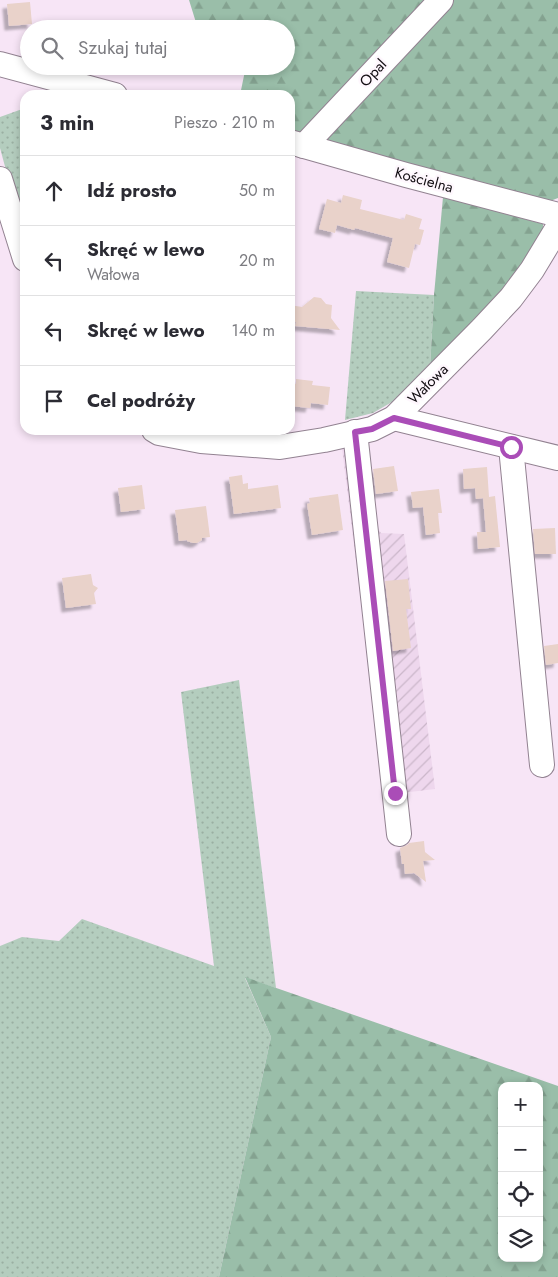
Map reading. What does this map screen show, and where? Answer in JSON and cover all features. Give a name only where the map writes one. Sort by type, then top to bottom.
[{"type":"street","name":"Opal","points":[[297,144],[441,0]]},
{"type":"street","points":[[0,64],[20,69]]},
{"type":"street","points":[[41,75],[96,90]]},
{"type":"street","name":"Kościelna","points":[[297,144],[406,176],[558,215]]},
{"type":"street","points":[[0,178],[20,243]]},
{"type":"street","name":"Wałowa","points":[[170,435],[201,441],[280,447],[324,440],[372,429],[394,418],[511,298],[532,270],[558,227]]},
{"type":"street","points":[[394,418],[558,458]]},
{"type":"street","points":[[355,432],[400,834]]},
{"type":"street","points":[[511,447],[542,765]]},
{"type":"shaded area","points":[[357,445],[370,517],[381,533],[404,534],[435,789],[385,795],[342,448]]},
{"type":"green space","points":[[189,0],[434,0],[299,133],[295,132],[295,90],[241,90],[244,75],[295,75],[295,20],[195,20]]},
{"type":"green space","points":[[449,0],[558,0],[558,198],[545,203],[321,141]]},
{"type":"green space","points":[[20,110],[20,207],[16,207],[0,148],[0,117]]},
{"type":"green space","points":[[443,197],[543,224],[543,233],[501,296],[430,368],[434,295]]},
{"type":"green space","points":[[356,291],[434,295],[430,368],[392,402],[373,413],[345,420]]},
{"type":"green space","points":[[239,680],[276,988],[245,978],[271,1037],[219,1277],[0,1277],[0,946],[22,937],[59,941],[82,919],[214,966],[181,692]]},
{"type":"green space","points":[[245,977],[558,1086],[558,1277],[219,1277],[271,1037]]},
{"type":"building","points":[[30,2],[32,20],[20,20],[20,25],[9,26],[7,4]]},
{"type":"building","points":[[343,195],[362,200],[360,209],[404,220],[406,214],[422,219],[419,229],[424,230],[420,245],[415,244],[409,268],[387,262],[393,238],[337,225],[335,233],[319,229],[327,199],[341,203]]},
{"type":"building","points":[[314,297],[321,298],[326,304],[332,305],[331,318],[340,330],[295,326],[295,306],[302,307]]},
{"type":"building","points":[[296,379],[313,381],[312,385],[330,387],[328,405],[311,403],[310,408],[295,406]]},
{"type":"building","points":[[394,466],[398,491],[376,494],[373,469]]},
{"type":"building","points":[[487,467],[489,497],[495,496],[500,547],[478,549],[477,532],[486,532],[483,498],[476,499],[475,488],[464,489],[463,469]]},
{"type":"building","points":[[242,475],[243,484],[248,483],[248,489],[278,485],[281,508],[234,514],[229,477]]},
{"type":"building","points":[[142,485],[145,509],[121,512],[118,488]]},
{"type":"building","points":[[439,489],[442,513],[438,513],[440,533],[426,535],[423,507],[413,508],[411,492]]},
{"type":"building","points":[[338,494],[343,530],[312,535],[307,504],[310,503],[309,498]]},
{"type":"building","points":[[206,506],[210,537],[202,538],[197,543],[187,540],[179,541],[175,510]]},
{"type":"building","points":[[555,528],[556,554],[535,554],[533,529]]},
{"type":"building","points":[[91,574],[93,585],[98,588],[94,593],[96,604],[66,608],[62,578]]},
{"type":"building","points":[[408,579],[411,609],[406,609],[411,648],[393,651],[385,581]]},
{"type":"building","points":[[558,644],[558,663],[546,665],[544,646]]},
{"type":"building","points":[[424,841],[425,852],[435,860],[423,861],[426,882],[414,873],[405,874],[400,848],[409,843]]},
{"type":"route","points":[[395,793],[355,432],[372,429],[394,418],[511,447]]}]
